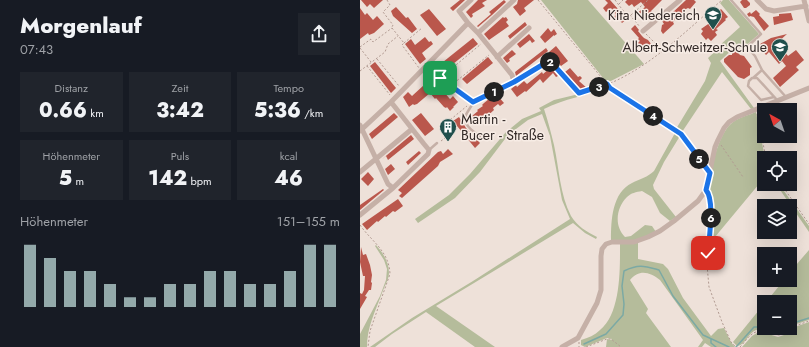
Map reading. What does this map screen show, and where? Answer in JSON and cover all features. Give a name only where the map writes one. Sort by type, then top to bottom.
[{"type":"street","points":[[471,0],[459,11],[512,75],[514,82]]},
{"type":"street","points":[[644,30],[680,0]]},
{"type":"street","points":[[757,0],[766,9],[774,11],[806,6]]},
{"type":"street","points":[[804,0],[809,21]]},
{"type":"street","points":[[478,33],[510,1]]},
{"type":"street","points":[[392,188],[388,184],[361,129],[392,101],[468,23]]},
{"type":"street","points":[[497,57],[529,28]]},
{"type":"street","points":[[424,69],[440,78],[473,102],[514,82],[547,62],[551,62],[579,93]]},
{"type":"street","points":[[562,347],[578,338],[597,302],[601,290],[602,249],[606,244],[612,242],[634,242],[648,238],[660,231],[698,201],[706,190],[715,147],[724,128],[729,122],[737,117],[809,88]]},
{"type":"street","points":[[360,215],[392,188],[428,154],[428,150],[392,101]]},
{"type":"street","points":[[360,172],[412,129]]},
{"type":"lane","points":[[731,0],[761,34],[747,47],[755,56],[762,70],[787,98]]},
{"type":"lane","points":[[762,70],[749,81],[748,86],[761,100],[774,97]]},
{"type":"lane","points":[[752,78],[757,78],[778,101]]},
{"type":"lane","points":[[473,102],[465,121],[476,135],[483,138]]},
{"type":"lane","points":[[428,150],[437,143]]},
{"type":"path","points":[[387,0],[390,5],[383,12],[394,25],[392,28],[404,43],[402,45],[424,69]]},
{"type":"path","points":[[538,0],[610,88],[681,134],[710,173]]},
{"type":"path","points":[[615,0],[628,17],[630,15],[662,51]]},
{"type":"path","points":[[618,4],[623,0]]},
{"type":"path","points":[[630,15],[648,0]]},
{"type":"path","points":[[579,93],[607,84],[645,65],[722,0]]},
{"type":"path","points":[[371,63],[360,48],[371,39],[373,42],[392,28]]},
{"type":"path","points":[[404,43],[422,28]]},
{"type":"path","points":[[360,71],[385,52],[388,44],[398,36]]},
{"type":"path","points":[[440,78],[485,41]]},
{"type":"path","points":[[450,86],[493,52]]},
{"type":"path","points":[[377,58],[402,90]]},
{"type":"path","points":[[367,66],[392,101]]},
{"type":"path","points":[[437,143],[443,141],[457,129],[450,120],[473,102]]},
{"type":"path","points":[[756,110],[765,151]]},
{"type":"path","points":[[718,140],[743,177]]},
{"type":"path","points":[[706,190],[710,199],[711,222],[707,265],[709,287],[731,342],[736,347]]},
{"type":"path","points":[[786,191],[809,224]]},
{"type":"path","points":[[360,224],[387,257],[390,265],[390,274],[370,331],[368,347]]},
{"type":"path","points":[[740,347],[751,334],[755,332],[760,331],[780,335],[794,326],[809,321]]},
{"type":"path","points":[[586,347],[607,339],[611,339],[621,347]]},
{"type":"green space","points":[[541,0],[588,0],[644,64],[607,83]]},
{"type":"green space","points":[[723,0],[729,0],[759,34],[741,50],[737,45],[720,61],[754,108],[751,109],[722,72],[682,132],[704,163],[709,167],[708,173],[680,136],[664,162],[653,185],[654,189],[676,217],[670,221],[660,213],[652,197],[642,191],[634,193],[623,201],[620,206],[618,222],[621,233],[625,237],[631,236],[645,225],[652,226],[656,232],[638,240],[611,240],[612,216],[620,193],[632,183],[654,171],[675,133],[608,88],[544,109],[554,145],[560,181],[567,208],[573,220],[582,228],[597,237],[596,239],[585,233],[573,223],[436,306],[495,347],[475,347],[426,312],[375,347],[370,347],[412,318],[570,219],[562,200],[550,136],[542,114],[528,120],[508,135],[480,172],[455,198],[418,223],[415,219],[449,195],[470,174],[506,132],[522,119],[541,111],[539,108],[554,100],[609,85],[676,129],[705,81],[711,63],[708,58],[740,27],[720,3]]},
{"type":"green space","points":[[756,112],[757,143],[762,143],[764,151],[757,151],[757,186],[710,243],[711,197],[709,184],[716,150],[728,127],[742,117]]},
{"type":"green space","points":[[781,191],[784,191],[790,199],[786,199]]},
{"type":"green space","points":[[797,209],[809,226],[809,232],[797,215]]},
{"type":"green space","points":[[638,243],[638,259],[663,264],[668,269],[683,298],[711,336],[718,329],[724,328],[735,347],[711,347],[705,343],[702,347],[698,347],[703,340],[660,280],[645,273],[637,274],[630,280],[648,309],[646,313],[671,347],[606,347],[607,339],[612,339],[607,338],[585,347],[581,345],[581,340],[598,332],[607,322],[612,313],[618,290],[620,244]]},
{"type":"green space","points":[[376,245],[387,261],[389,275],[368,333],[367,347],[360,347],[360,334],[380,296],[386,280],[387,269],[384,260],[375,246]]},
{"type":"green space","points":[[809,250],[809,320],[797,324],[797,295],[772,295],[778,287],[797,287],[797,264]]},
{"type":"green space","points":[[757,313],[757,330],[751,334],[743,344],[737,346],[733,342]]},
{"type":"green space","points":[[809,322],[809,347],[742,347],[752,336],[757,333],[757,335],[772,335],[778,337],[784,335],[797,335],[797,326]]},
{"type":"building","points":[[361,0],[383,0],[374,8],[370,4],[367,7]]},
{"type":"building","points":[[460,0],[465,0],[453,11],[450,8]]},
{"type":"building","points":[[478,0],[487,0],[482,3],[485,6],[472,14],[473,16],[471,18],[466,12]]},
{"type":"building","points":[[504,0],[506,2],[478,27],[477,26],[491,14],[489,12]]},
{"type":"building","points":[[518,0],[534,0],[524,8],[526,11],[520,16],[513,7],[517,4]]},
{"type":"building","points":[[605,0],[610,0],[627,19],[622,23],[618,18],[615,21],[612,18],[616,15],[611,8],[606,12],[603,8],[608,3]]},
{"type":"building","points":[[627,0],[662,0],[651,11],[653,14],[650,17],[646,13],[640,18],[636,14],[645,7],[641,2],[634,7],[632,4],[629,6],[625,2]]},
{"type":"building","points":[[686,0],[694,0],[696,2],[690,9],[686,9],[675,19],[673,22],[674,24],[663,34],[661,31],[662,25],[664,24],[662,21],[665,18],[666,20],[672,15],[671,14]]},
{"type":"building","points":[[742,0],[747,0],[750,5],[744,8],[740,2]]},
{"type":"building","points":[[396,7],[406,18],[408,17],[417,29],[412,33],[393,16],[391,11]]},
{"type":"building","points":[[360,8],[365,15],[367,13],[373,20],[377,16],[384,24],[374,33],[369,35],[368,33],[360,39]]},
{"type":"building","points":[[429,9],[446,29],[437,36],[420,15]]},
{"type":"building","points":[[721,9],[728,17],[716,29],[718,30],[715,32],[717,35],[711,41],[708,38],[706,40],[701,34],[703,31],[701,29],[714,20],[712,18],[714,16],[713,15]]},
{"type":"building","points":[[756,10],[769,26],[764,31],[754,17],[749,17],[747,14],[750,12],[751,14]]},
{"type":"building","points":[[791,13],[793,20],[774,25],[773,17],[779,16],[779,14]]},
{"type":"building","points":[[503,17],[506,17],[508,20],[506,22],[509,26],[489,40],[484,34]]},
{"type":"building","points":[[525,22],[527,25],[510,39],[508,36]]},
{"type":"building","points":[[635,25],[642,36],[652,45],[648,48],[646,46],[642,49],[636,44],[640,41],[638,39],[639,38],[631,29]]},
{"type":"building","points":[[548,28],[551,32],[554,29],[557,34],[545,43],[540,37]]},
{"type":"building","points":[[529,34],[535,41],[532,43],[530,40],[520,48],[517,44]]},
{"type":"building","points":[[787,34],[777,43],[788,56],[796,50],[804,60],[796,67],[799,70],[780,87],[773,78],[786,66],[782,61],[779,64],[769,52],[766,55],[761,49],[763,47],[760,44],[771,38]]},
{"type":"building","points":[[425,37],[433,44],[422,53],[426,59],[420,64],[405,44],[411,39],[415,45]]},
{"type":"building","points":[[473,38],[478,44],[443,72],[438,66]]},
{"type":"building","points":[[556,46],[568,61],[561,66],[549,52]]},
{"type":"building","points":[[546,48],[548,51],[516,76],[515,72]]},
{"type":"building","points":[[735,49],[740,55],[744,56],[752,67],[750,68],[750,75],[744,79],[738,77],[724,62],[724,59],[729,55],[732,55],[732,52]]},
{"type":"building","points":[[512,50],[516,54],[509,59],[510,61],[507,63],[503,58]]},
{"type":"building","points":[[488,57],[493,63],[467,84],[462,79]]},
{"type":"building","points":[[375,62],[396,88],[391,93],[370,66]]},
{"type":"building","points":[[547,66],[549,66],[558,76],[556,77],[553,73],[543,83],[540,79],[526,92],[525,91],[517,97],[511,89],[516,85],[517,87],[524,81],[527,84],[542,72],[543,74],[549,69]]},
{"type":"building","points":[[570,68],[578,77],[580,76],[582,78],[579,81],[588,89],[582,91],[565,72]]},
{"type":"building","points":[[427,80],[442,93],[443,91],[450,99],[453,96],[458,102],[450,111],[430,93],[417,104],[413,104],[409,107],[403,97],[408,92],[412,96],[424,85],[423,83]]},
{"type":"building","points":[[497,95],[504,103],[500,106],[498,104],[493,108],[494,110],[484,119],[482,116],[476,121],[472,116],[483,106],[482,105],[484,103]]},
{"type":"building","points":[[394,113],[398,117],[372,139],[369,134]]},
{"type":"building","points":[[421,113],[434,129],[425,136],[412,120]]},
{"type":"building","points":[[459,117],[466,128],[480,143],[475,148],[453,121]]},
{"type":"building","points":[[411,135],[414,139],[388,160],[386,156],[381,160]]},
{"type":"building","points":[[448,149],[453,154],[440,162],[438,166],[402,198],[399,196],[402,193],[398,190],[438,152],[441,151],[443,154]]},
{"type":"building","points":[[419,151],[421,153],[408,165],[406,162]]},
{"type":"building","points":[[391,164],[395,169],[388,175],[385,169]]},
{"type":"building","points":[[368,172],[374,179],[368,186],[361,179]]},
{"type":"building","points":[[383,189],[384,190],[360,210],[360,205]]},
{"type":"building","points":[[398,199],[403,206],[395,212],[393,211],[386,217],[385,216],[378,222],[377,221],[367,230],[362,224]]},
{"type":"building","points":[[361,247],[363,255],[366,254],[370,265],[372,283],[371,290],[369,290],[365,296],[367,297],[360,309],[360,293],[362,294],[364,290],[365,276],[363,276],[360,262]]},
{"type":"waterway","points":[[584,344],[606,334],[623,315],[624,304],[622,286],[624,271],[642,266],[659,270],[673,296],[703,335],[729,347]]},
{"type":"waterway","points":[[797,322],[809,318]]},
{"type":"waterway","points":[[736,347],[754,327],[757,327]]},
{"type":"waterway","points":[[711,339],[711,343],[716,347]]},
{"type":"place","name":"Kita Niedereich","points":[[713,30]]},
{"type":"place","name":"Albert-Schweitzer-Schule","points":[[780,62]]},
{"type":"place","name":"Martin - Bucer - Straße","points":[[448,142]]},
{"type":"route","points":[[440,78],[473,102],[514,82],[547,62],[551,62],[579,93],[607,84],[610,88],[681,134],[710,173],[706,190],[710,199],[711,222],[708,253]]}]
